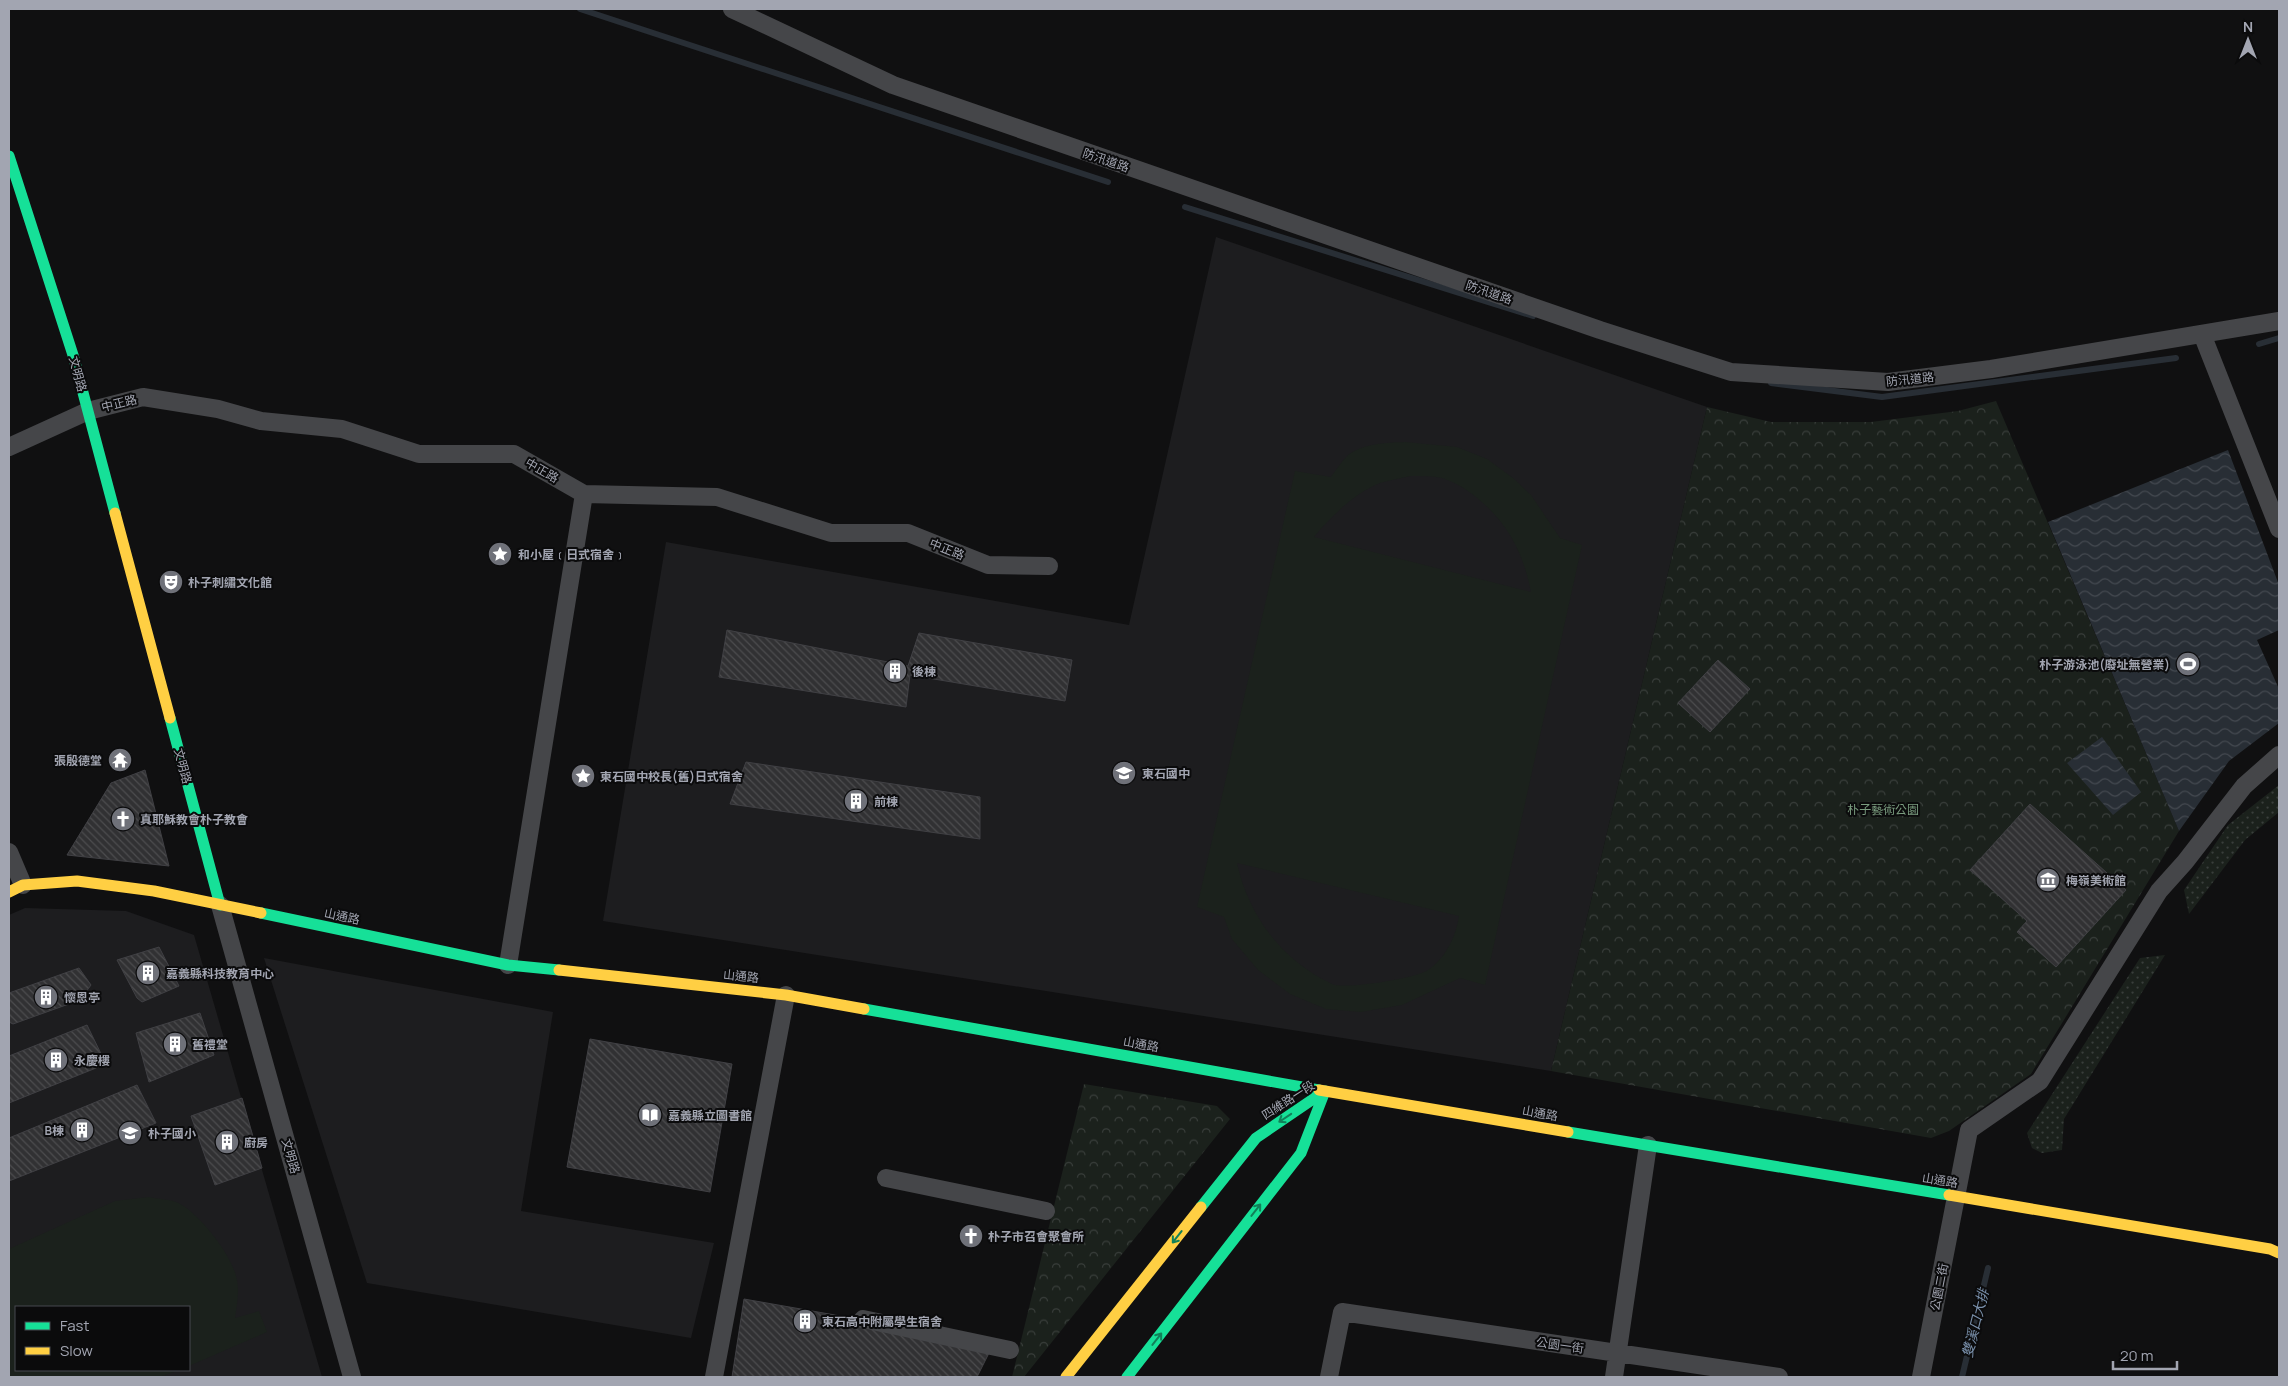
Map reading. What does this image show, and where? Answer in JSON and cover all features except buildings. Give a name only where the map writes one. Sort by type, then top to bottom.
[{"type":"main road","name":"文明路","points":[[9,156],[73,354],[220,905]]},
{"type":"main road","name":"山通路","points":[[16,888],[77,881],[154,891],[508,965],[786,995],[1325,1091],[1956,1196],[2276,1253]]},
{"type":"main road","name":"四維路一段","points":[[1066,1377],[1256,1138],[1325,1091]]},
{"type":"main road","name":"四維路一段","points":[[1127,1377],[1300,1153],[1325,1091]]},
{"type":"main road","points":[[2276,1253],[2279,1239]]},
{"type":"street","name":"防汛道路","points":[[732,9],[893,86],[1600,330],[1731,372],[1888,382],[1991,369],[2279,321]]},
{"type":"street","points":[[2202,334],[2279,529]]},
{"type":"street","name":"中正路","points":[[9,447],[88,411],[143,397],[218,409],[261,421],[342,429],[419,454],[514,454],[584,494],[717,496],[831,533],[908,533],[988,565],[1049,566]]},
{"type":"street","points":[[508,965],[584,494]]},
{"type":"street","name":"公園二街","points":[[1921,1377],[1969,1130],[2040,1081],[2158,891],[2185,862],[2244,786],[2279,755]]},
{"type":"street","points":[[9,852],[16,888]]},
{"type":"street","name":"文明路","points":[[220,905],[352,1377]]},
{"type":"street","points":[[714,1377],[786,995]]},
{"type":"street","points":[[1614,1377],[1648,1145]]},
{"type":"street","points":[[886,1178],[1046,1211]]},
{"type":"street","name":"公園一街","points":[[1329,1377],[1342,1312],[1779,1377]]},
{"type":"street","points":[[863,1319],[1010,1350]]},
{"type":"shaded area","name":"東石國中","points":[[1216,237],[1707,407],[1551,1071],[603,921],[666,542],[1129,625]]},
{"type":"shaded area","name":"朴子國小","points":[[25,908],[126,911],[194,935],[322,1377],[9,1377],[9,915]]},
{"type":"shaded area","points":[[264,958],[553,1012],[521,1211],[714,1243],[691,1338],[367,1283]]},
{"type":"green space","name":"朴子藝術公園","points":[[1996,401],[2179,831],[2031,1074],[1949,1131],[1931,1138],[1551,1071],[1707,407],[1771,422],[1871,422],[1958,411]]},
{"type":"green space","points":[[1405,442],[1457,447],[1487,459],[1513,478],[1531,495],[1560,538],[1582,545],[1485,985],[1460,978],[1402,1005],[1361,1012],[1326,1009],[1290,994],[1258,970],[1232,939],[1224,917],[1197,907],[1295,471],[1331,477],[1348,455],[1361,448],[1375,444]],"holes":[[[1411,476],[1434,477],[1447,480],[1468,491],[1487,507],[1497,517],[1519,551],[1531,592],[1314,537],[1335,514],[1361,493],[1380,483]],[[1237,863],[1459,916],[1455,931],[1445,953],[1428,970],[1396,980],[1351,985],[1332,984],[1298,963],[1270,935],[1250,901],[1242,883]]]},
{"type":"green space","points":[[2279,785],[2279,812],[2245,840],[2189,914],[2184,890],[2228,825]]},
{"type":"green space","points":[[2165,955],[2064,1119],[2062,1150],[2042,1153],[2032,1148],[2027,1133],[2140,958]]},
{"type":"green space","points":[[1084,1084],[1217,1106],[1230,1119],[1024,1377],[1012,1377]]},
{"type":"green space","points":[[149,1197],[170,1200],[194,1214],[212,1234],[233,1267],[238,1292],[235,1318],[259,1311],[267,1332],[190,1366],[190,1306],[15,1306],[15,1371],[176,1371],[160,1377],[9,1377],[9,1249],[115,1201]]},
{"type":"water","name":"朴子游泳池(廢址無營業)","points":[[2228,450],[2279,585],[2279,630],[2257,640],[2279,689],[2279,723],[2229,761],[2179,831],[2048,522]]},
{"type":"water","points":[[2102,737],[2141,792],[2113,815],[2067,763]]},
{"type":"waterway","points":[[580,9],[1108,182]]},
{"type":"waterway","points":[[1185,207],[1533,316]]},
{"type":"waterway","points":[[2259,344],[2279,338]]},
{"type":"waterway","points":[[1771,383],[1882,397],[2176,358]]},
{"type":"waterway","name":"雙溪口大排","points":[[1962,1377],[1988,1268]]},
{"type":"traffic: fast","points":[[9,156],[73,355],[115,513]]},
{"type":"traffic: fast","points":[[170,718],[220,905]]},
{"type":"traffic: fast","points":[[261,913],[508,965],[559,970]]},
{"type":"traffic: fast","points":[[864,1009],[1319,1090]]},
{"type":"traffic: fast","points":[[1201,1207],[1256,1138],[1325,1091]]},
{"type":"traffic: fast","points":[[1127,1377],[1301,1153],[1325,1091]]},
{"type":"traffic: fast","points":[[1568,1132],[1949,1195]]},
{"type":"traffic: slow","points":[[115,513],[170,718]]},
{"type":"traffic: slow","points":[[9,892],[23,885],[77,881],[154,891],[261,913]]},
{"type":"traffic: slow","points":[[559,970],[786,995],[864,1009]]},
{"type":"traffic: slow","points":[[1319,1090],[1568,1132]]},
{"type":"traffic: slow","points":[[1949,1195],[2270,1249],[2279,1253]]},
{"type":"traffic: slow","points":[[1066,1377],[1201,1207]]},
{"type":"place","name":"和小屋﹝日式宿舍﹞","points":[[500,554]]},
{"type":"place","name":"朴子刺繡文化館","points":[[171,582]]},
{"type":"place","name":"朴子游泳池(廢址無營業)","points":[[2188,664]]},
{"type":"place","name":"後棟","points":[[895,671]]},
{"type":"place","name":"張殷德堂","points":[[120,760]]},
{"type":"place","name":"東石國中","points":[[1124,773]]},
{"type":"place","name":"東石國中校長(舊)日式宿舍","points":[[583,776]]},
{"type":"place","name":"前棟","points":[[856,801]]},
{"type":"place","name":"真耶穌教會朴子教會","points":[[123,819]]},
{"type":"place","name":"梅嶺美術館","points":[[2048,880]]},
{"type":"place","name":"嘉義縣科技教育中心","points":[[148,973]]},
{"type":"place","name":"懷恩亭","points":[[46,997]]},
{"type":"place","name":"舊禮堂","points":[[175,1044]]},
{"type":"place","name":"永慶樓","points":[[56,1060]]},
{"type":"place","name":"嘉義縣立圖書館","points":[[650,1115]]},
{"type":"place","name":"B棟","points":[[82,1130]]},
{"type":"place","name":"朴子國小","points":[[130,1133]]},
{"type":"place","name":"廚房","points":[[227,1142]]},
{"type":"place","name":"朴子市召會聚會所","points":[[971,1236]]},
{"type":"place","name":"東石高中附屬學生宿舍","points":[[805,1321]]}]
